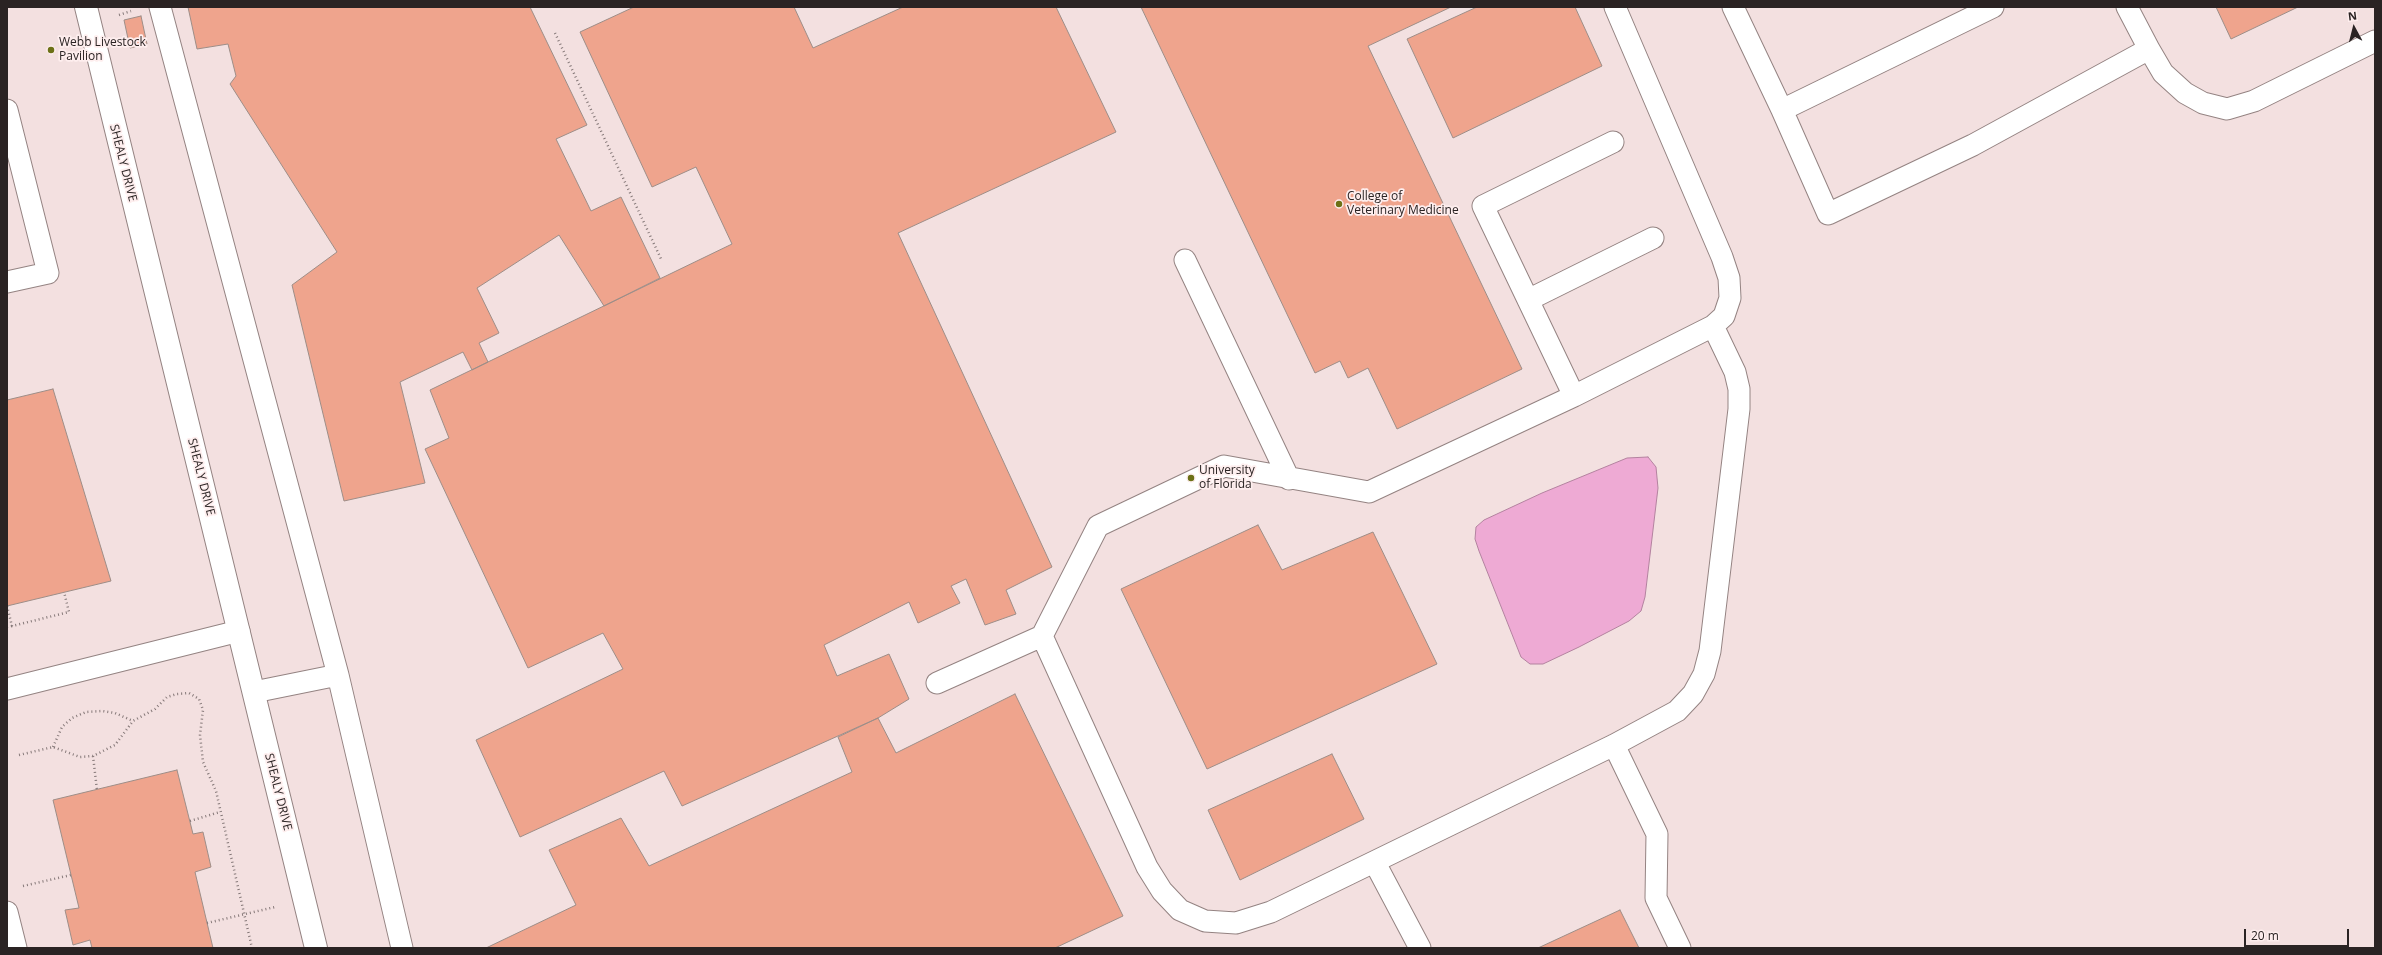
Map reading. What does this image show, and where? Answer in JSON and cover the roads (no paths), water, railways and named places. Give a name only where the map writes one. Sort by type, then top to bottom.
[{"type":"street","name":"SHEALY DRIVE","points":[[86,7],[316,948]]},
{"type":"lane","points":[[160,7],[338,674],[402,948]]},
{"type":"lane","points":[[937,684],[1042,636],[1098,526],[1224,466],[1289,479],[1369,492],[1574,396],[1713,326],[1724,316],[1730,298],[1729,278],[1722,257],[1615,7]]},
{"type":"lane","points":[[1782,110],[1993,7]]},
{"type":"lane","points":[[2127,7],[2163,73],[2185,93],[2203,103],[2227,109],[2254,101],[2375,41]]},
{"type":"lane","points":[[1738,9],[1828,214],[1973,145],[2149,49]]},
{"type":"lane","points":[[7,110],[15,179],[48,273],[7,282]]},
{"type":"lane","points":[[1574,396],[1483,206],[1613,142]]},
{"type":"lane","points":[[1528,300],[1653,238]]},
{"type":"lane","points":[[1185,260],[1289,479]]},
{"type":"lane","points":[[1042,636],[1147,867],[1162,891],[1180,910],[1205,921],[1236,923],[1270,912],[1375,863],[1614,745],[1677,711],[1693,694],[1704,674],[1710,651],[1739,409],[1739,389],[1735,372],[1713,326]]},
{"type":"lane","points":[[7,688],[239,631]]},
{"type":"lane","points":[[254,692],[338,674]]},
{"type":"lane","points":[[1614,745],[1657,834],[1656,898],[1680,948]]},
{"type":"lane","points":[[1375,863],[1420,948]]},
{"type":"lane","points":[[7,912],[16,948]]},
{"type":"place","name":"Webb Livestock Pavilion","points":[[51,50]]},
{"type":"place","name":"College of Veterinary Medicine","points":[[1339,204]]},
{"type":"place","name":"University of Florida","points":[[1191,478]]}]
